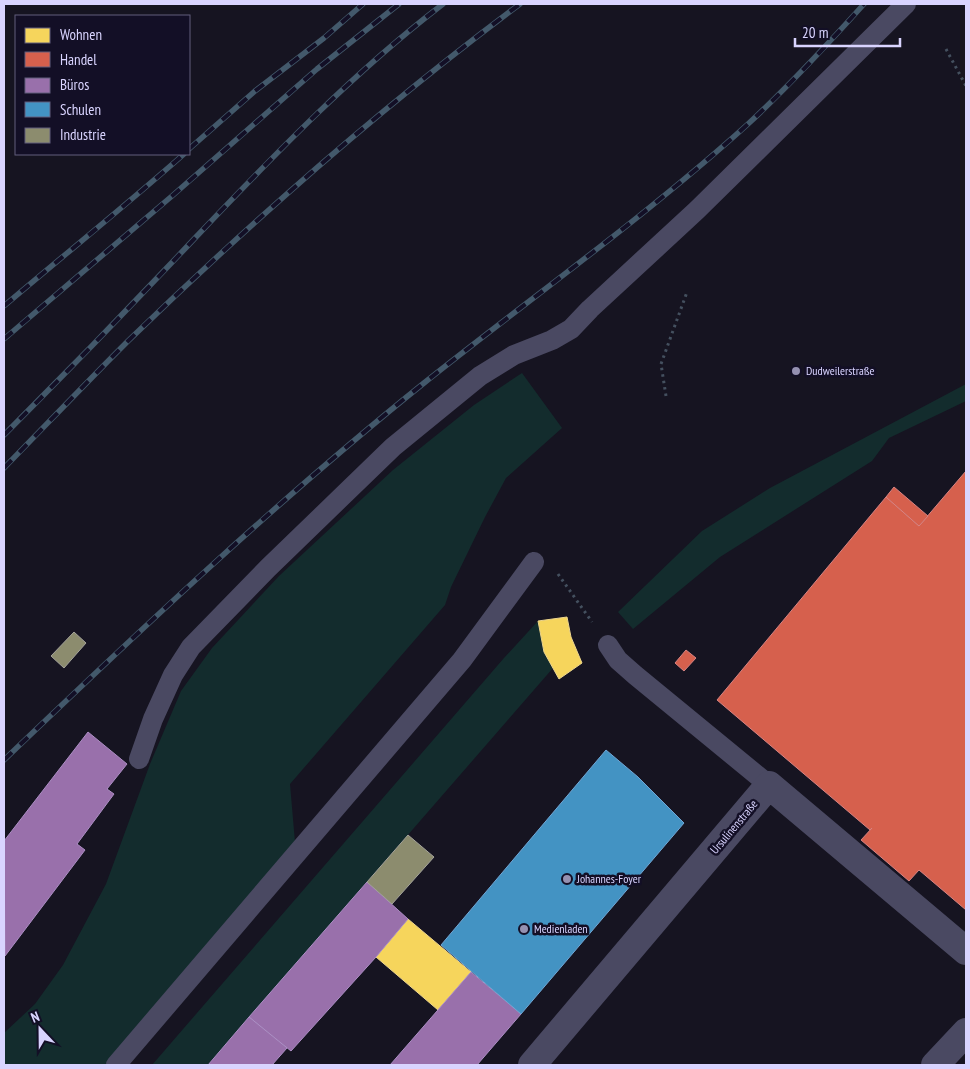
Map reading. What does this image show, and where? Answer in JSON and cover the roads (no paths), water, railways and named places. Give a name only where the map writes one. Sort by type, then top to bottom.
[{"type":"street","points":[[769,785],[966,951]]},
{"type":"street","name":"Ursulinenstraße","points":[[532,1065],[769,785]]},
{"type":"street","points":[[935,1065],[966,1032]]},
{"type":"lane","points":[[139,759],[153,719],[169,684],[191,647],[268,568],[393,447],[480,376],[514,355],[552,340],[571,330],[590,309],[697,210],[906,4]]},
{"type":"lane","points":[[116,1065],[462,660],[534,562]]},
{"type":"lane","points":[[608,645],[618,660],[635,675],[769,785]]},
{"type":"railway","points":[[190,148],[255,91],[324,38],[363,4]]},
{"type":"railway","points":[[4,339],[317,69],[399,4]]},
{"type":"railway","points":[[4,435],[315,116],[377,58],[443,4]]},
{"type":"railway","points":[[4,468],[128,341],[222,252],[368,124],[520,4]]},
{"type":"railway","points":[[4,760],[210,567],[315,473],[424,383],[669,192],[748,124],[808,65],[864,4]]},
{"type":"railway","points":[[4,306],[183,155]]},
{"type":"place","name":"Dudweilerstraße","points":[[796,371]]},
{"type":"place","name":"Johannes-Foyer","points":[[567,879]]},
{"type":"place","name":"Medienladen","points":[[524,929]]}]
